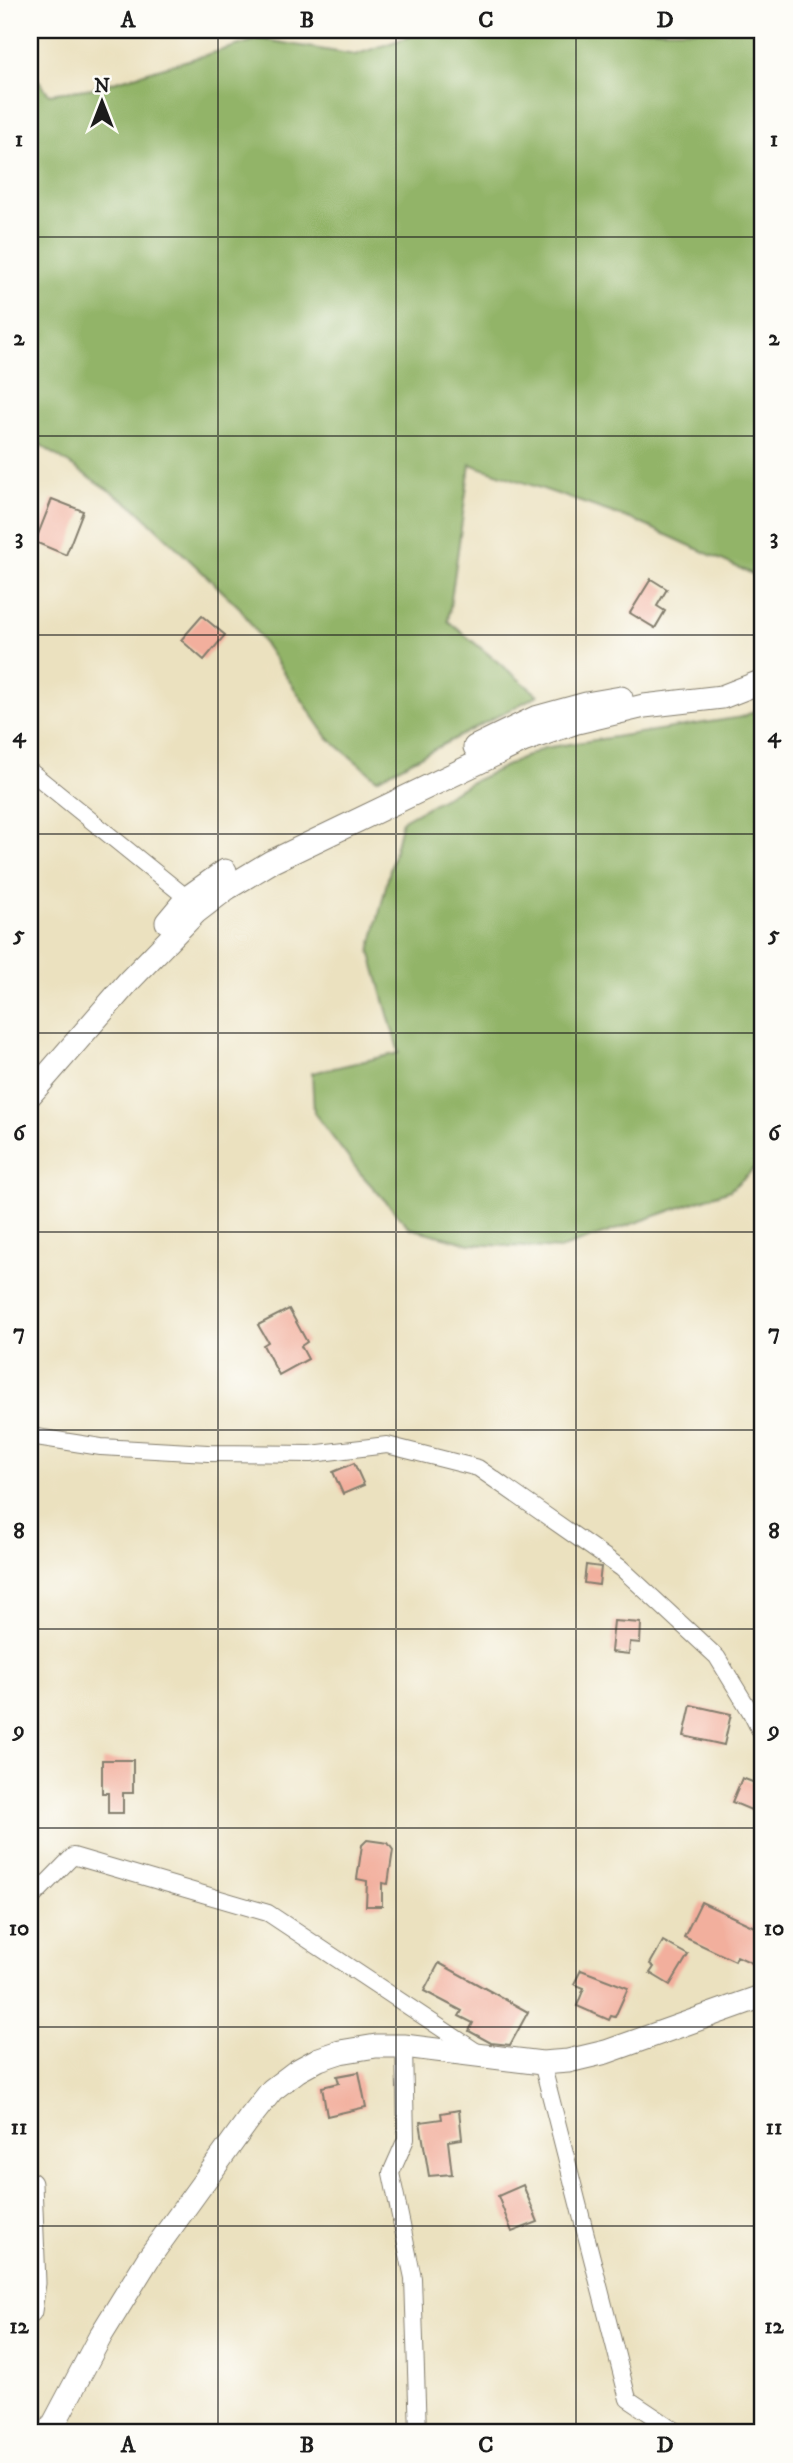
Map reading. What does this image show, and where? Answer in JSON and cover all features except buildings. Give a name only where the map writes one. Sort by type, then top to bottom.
[{"type":"main road","points":[[30,1095],[138,972],[197,912],[226,889],[271,862],[534,718],[586,704],[717,682],[763,666]]},
{"type":"main road","points":[[30,1072],[187,898],[253,855],[523,741],[577,723],[645,706],[722,696],[763,681]]},
{"type":"main road","points":[[49,2433],[101,2335],[148,2259],[272,2090],[297,2071],[340,2052],[376,2046],[404,2046],[542,2063],[568,2061],[606,2052],[763,1996]]},
{"type":"main road","points":[[30,2184],[34,2283],[30,2311]]},
{"type":"street","points":[[30,771],[187,898]]},
{"type":"street","points":[[30,1436],[101,1447],[208,1453],[310,1454],[387,1446],[478,1468],[621,1568],[717,1657],[763,1737]]},
{"type":"street","points":[[30,1900],[73,1856],[268,1913],[486,2058]]},
{"type":"street","points":[[404,2046],[406,2139],[391,2173],[413,2278],[418,2433]]},
{"type":"street","points":[[542,2063],[628,2399],[679,2433]]},
{"type":"green space","points":[[429,30],[763,30],[763,579],[636,521],[470,464],[448,621],[538,695],[377,779],[328,738],[240,608],[134,507],[30,438],[30,69],[49,94],[93,88],[260,39],[355,55]]},
{"type":"green space","points":[[763,707],[763,1161],[730,1190],[560,1249],[470,1244],[410,1228],[360,1173],[314,1113],[312,1073],[399,1053],[370,951],[402,821],[472,782],[544,748],[742,717]]}]
